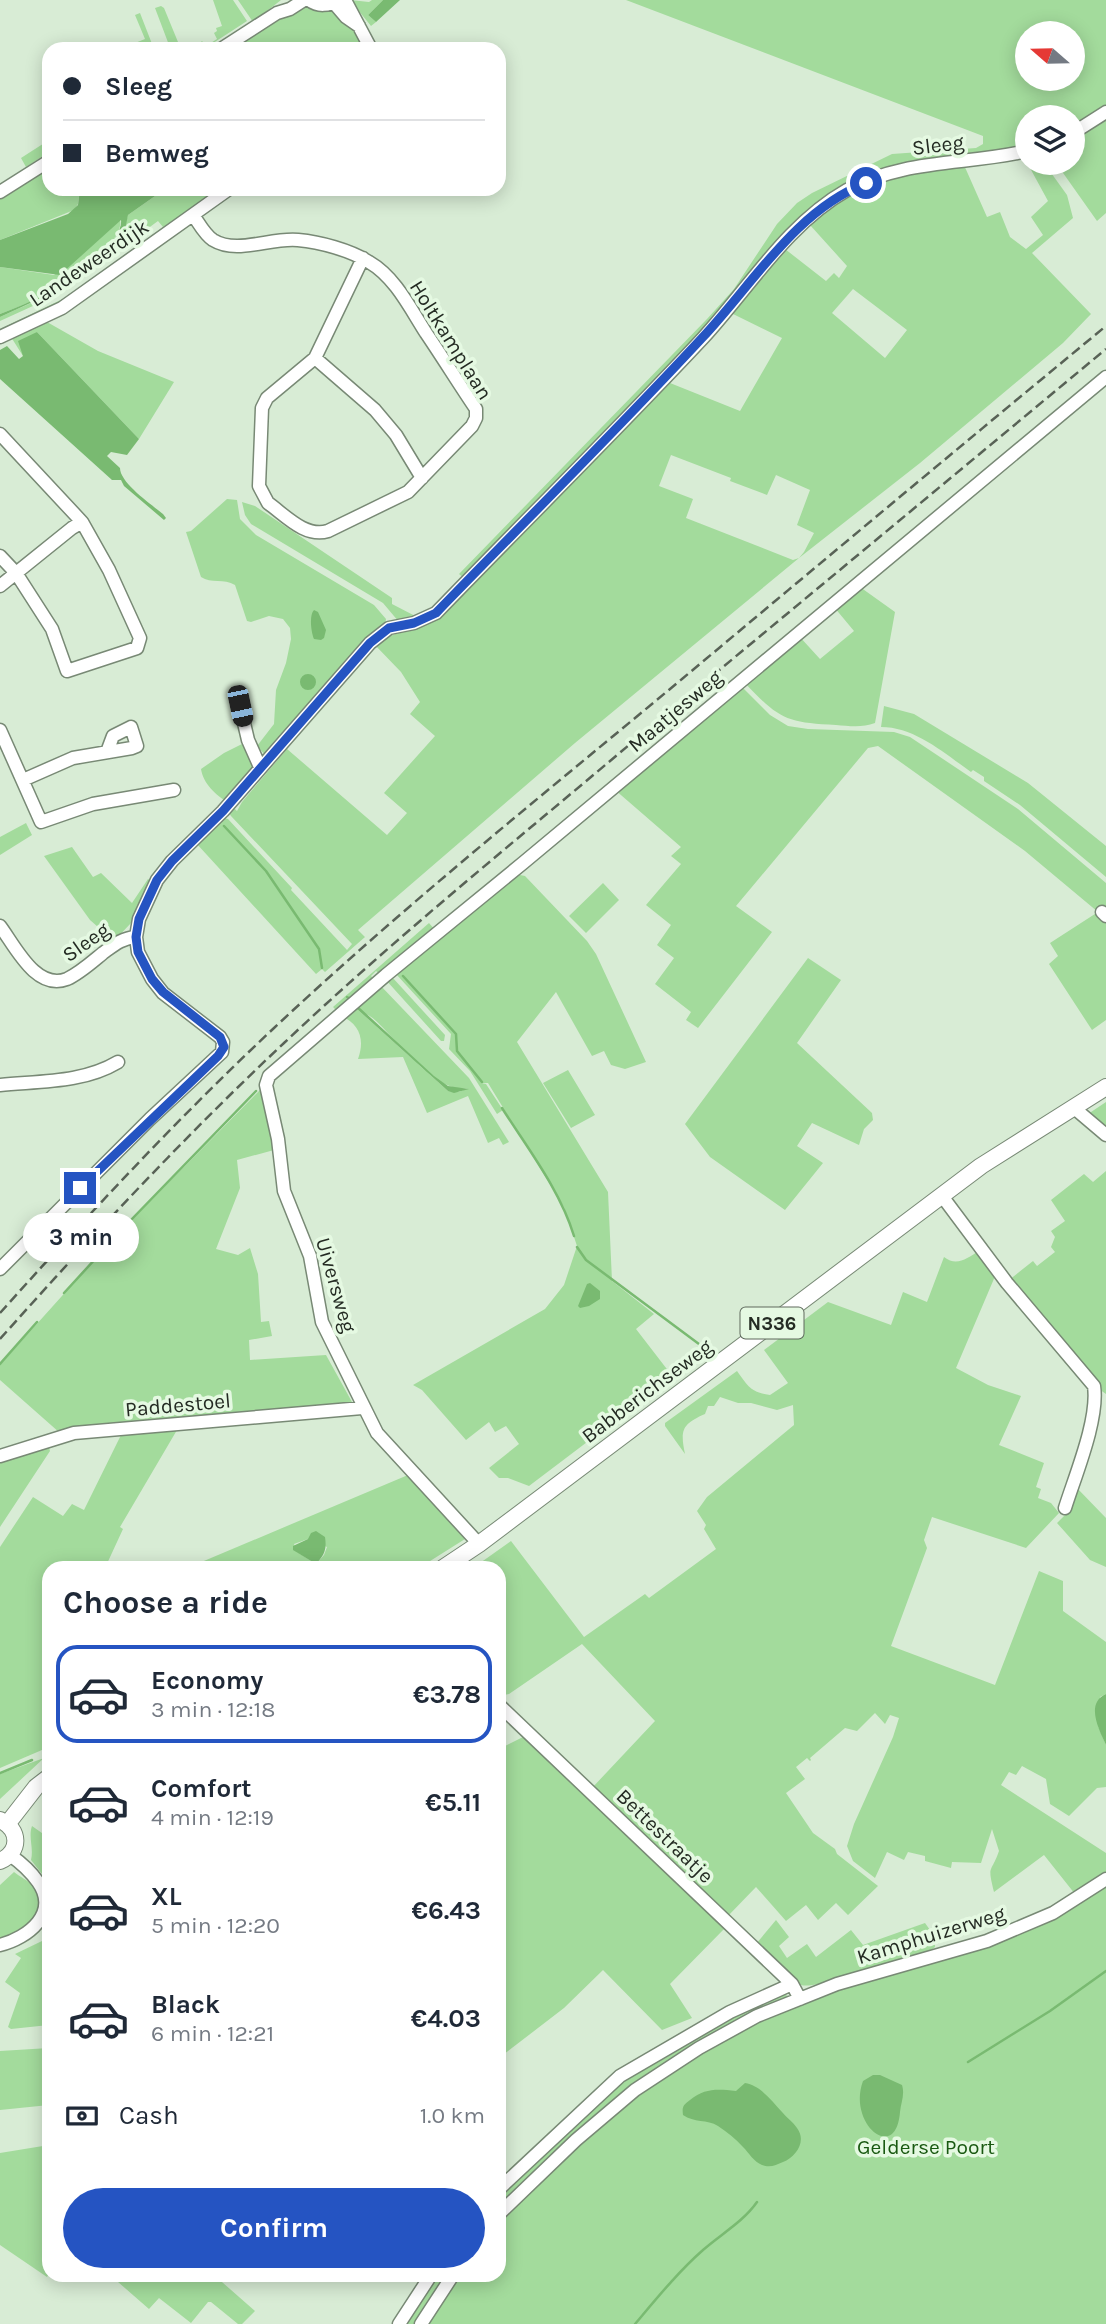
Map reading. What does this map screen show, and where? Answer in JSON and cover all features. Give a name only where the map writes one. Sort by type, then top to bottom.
[{"type":"main road","name":"Babberichseweg","points":[[453,1561],[942,1196],[1106,1087]]},
{"type":"main road","points":[[5,1858],[14,1849],[15,1835],[4,1821],[42,1782]]},
{"type":"street","points":[[232,42],[277,12],[288,0]]},
{"type":"street","points":[[277,12],[290,9],[304,0]]},
{"type":"street","points":[[309,0],[320,5],[339,1],[346,17],[359,26],[368,42]]},
{"type":"street","points":[[1085,125],[1106,112]]},
{"type":"street","name":"Sleeg","points":[[0,1269],[150,1119],[218,1056],[224,1047],[220,1037],[163,992],[152,979],[138,952],[136,937],[139,919],[157,880],[172,861],[223,811],[370,643],[389,628],[414,623],[436,613],[704,337],[789,237],[820,208],[848,190],[902,169],[932,163],[996,158],[1015,153]]},
{"type":"street","points":[[0,192],[42,165]]},
{"type":"street","name":"Landeweerdijk","points":[[0,337],[62,309],[219,196]]},
{"type":"street","points":[[193,215],[206,234],[225,245],[296,240],[363,258]]},
{"type":"street","name":"Holtkamplaan","points":[[363,258],[385,274],[402,296],[476,410],[476,418],[472,426],[408,492],[320,533],[302,528],[268,503],[259,486],[262,408],[267,398],[315,358],[363,258]]},
{"type":"street","points":[[315,358],[375,410],[396,435],[422,478]]},
{"type":"street","name":"Maatjesweg","points":[[269,1076],[380,979],[1106,377]]},
{"type":"street","points":[[0,434],[82,522],[109,570],[140,638],[137,648],[67,671],[52,629],[16,573],[0,556]]},
{"type":"street","points":[[0,586],[82,522]]},
{"type":"street","points":[[240,706],[248,740],[260,767]]},
{"type":"street","points":[[0,730],[4,748],[23,780],[41,821],[93,804],[174,790]]},
{"type":"street","points":[[23,780],[73,758],[107,752]]},
{"type":"street","name":"Sleeg","points":[[0,926],[32,969],[39,976],[51,981],[67,979],[121,940],[136,937]]},
{"type":"street","points":[[0,1085],[84,1077],[103,1071],[118,1062]]},
{"type":"street","name":"Uiversweg","points":[[269,1076],[266,1084],[278,1139],[284,1191],[310,1256],[322,1322],[362,1408],[377,1433],[478,1544]]},
{"type":"street","points":[[1073,1107],[1106,1135]]},
{"type":"street","points":[[942,1196],[1007,1283],[1094,1386],[1095,1402],[1090,1426],[1065,1508]]},
{"type":"street","name":"Paddestoel","points":[[0,1456],[74,1433],[362,1408]]},
{"type":"street","name":"Bettestraatje","points":[[506,1712],[792,1984],[800,1999]]},
{"type":"street","points":[[5,1858],[38,1881],[42,1890]]},
{"type":"street","name":"Kamphuizerweg","points":[[506,2207],[576,2140],[635,2090],[699,2048],[757,2016],[837,1984],[987,1941],[1053,1913],[1106,1879]]},
{"type":"street","points":[[0,1945],[15,1941],[32,1931],[42,1917]]},
{"type":"street","points":[[506,2182],[620,2076],[730,2012],[792,1984]]},
{"type":"street","points":[[399,2324],[426,2282]]},
{"type":"street","points":[[421,2324],[448,2282]]},
{"type":"green space","points":[[213,0],[233,0],[247,21],[212,42],[217,39],[214,33],[216,28],[222,26]]},
{"type":"green space","points":[[238,0],[281,0],[253,22]]},
{"type":"green space","points":[[350,0],[383,0],[368,15],[376,22],[371,26]]},
{"type":"green space","points":[[626,0],[1106,0],[1106,107],[1085,122],[1085,105],[1015,105],[1015,148],[970,153],[914,164],[846,190],[749,281],[466,580],[459,574],[707,319],[734,289],[777,224],[797,203],[892,154],[976,148],[983,144],[983,136]]},
{"type":"green space","points":[[303,6],[317,6],[326,8],[344,19],[361,42],[340,42],[242,42]]},
{"type":"green space","points":[[155,8],[164,8],[178,42],[168,42]]},
{"type":"green space","points":[[140,13],[151,42],[138,42],[145,39],[135,15]]},
{"type":"green space","points":[[1106,115],[1106,213],[1097,221],[1064,175],[1085,175],[1085,130]]},
{"type":"green space","points":[[42,144],[42,157],[26,167],[21,158]]},
{"type":"green space","points":[[964,165],[987,217],[1000,212],[1010,237],[1026,249],[1043,235],[1031,217],[1048,201],[1034,175],[1053,175],[1067,195],[1073,218],[1032,253],[1091,314],[1063,343],[920,463],[799,558],[575,743],[358,930],[365,937],[325,972],[322,969],[316,974],[196,843],[224,818],[228,819],[347,950],[352,944],[229,813],[232,806],[237,811],[287,749],[387,835],[407,813],[384,793],[435,736],[410,714],[420,702],[401,672],[374,644],[434,619],[665,381],[740,411],[782,338],[731,313],[785,249],[826,281],[834,273],[839,278],[847,266],[810,225],[839,202],[860,189],[894,175]],"holes":[[[853,289],[907,330],[885,358],[832,313]],[[671,455],[767,495],[776,475],[810,490],[797,525],[814,533],[804,552],[793,560],[686,518],[693,499],[659,486]]]},
{"type":"green space","points":[[42,172],[42,196],[79,196],[74,210],[0,240],[0,199]]},
{"type":"green space","points":[[155,196],[212,196],[69,300],[0,333],[0,329],[69,296],[163,227],[158,221],[57,295],[0,321],[0,317],[57,290],[94,265],[121,233],[128,215]]},
{"type":"green space","points":[[120,220],[113,240],[79,273],[46,294],[0,314],[0,267],[54,275]]},
{"type":"green space","points":[[47,322],[98,351],[174,382],[139,439],[37,332],[23,356],[11,337]]},
{"type":"green space","points":[[227,499],[237,500],[240,519],[256,535],[374,605],[386,619],[385,625],[267,757],[257,746],[274,724],[276,690],[286,663],[291,639],[290,628],[283,619],[269,616],[247,621],[235,585],[201,577],[186,532],[191,531]]},
{"type":"green space","points":[[242,502],[255,506],[392,598],[392,604],[419,618],[399,622],[383,603],[251,524],[245,515]]},
{"type":"green space","points":[[860,587],[895,612],[875,723],[856,726],[805,722],[793,720],[775,711],[744,682],[799,636],[820,659],[854,631],[834,607]]},
{"type":"green space","points":[[740,685],[770,715],[788,726],[894,732],[910,737],[1018,809],[1106,883],[1106,1020],[1092,1030],[1049,964],[1058,956],[1050,943],[1098,912],[1025,851],[878,746],[868,748],[736,906],[772,932],[698,1028],[686,1020],[691,1012],[655,984],[674,958],[657,945],[671,925],[646,905],[681,864],[671,856],[681,847],[614,789]]},
{"type":"green space","points":[[884,706],[914,714],[1028,783],[1106,846],[1106,877],[1020,805],[984,781],[984,777],[973,770],[971,772],[917,736],[894,728],[881,727]]},
{"type":"green space","points":[[244,743],[255,770],[228,802],[211,788],[201,769]]},
{"type":"green space","points":[[26,823],[32,835],[0,855],[0,837]]},
{"type":"green space","points":[[72,847],[93,877],[101,873],[132,903],[148,879],[151,881],[131,923],[114,941],[90,920],[44,856]]},
{"type":"green space","points":[[515,874],[525,876],[587,941],[596,954],[646,1062],[625,1069],[611,1065],[604,1051],[592,1056],[556,992],[517,1042],[608,1192],[612,1281],[654,1314],[636,1329],[673,1377],[529,1486],[508,1478],[499,1478],[489,1468],[519,1444],[506,1426],[495,1432],[489,1422],[466,1440],[422,1390],[413,1385],[545,1309],[564,1285],[577,1246],[564,1207],[488,1083],[481,1083],[486,1084],[503,1110],[497,1114],[470,1071],[449,1049],[451,1034],[396,974]]},
{"type":"green space","points":[[603,883],[619,900],[586,933],[569,916]]},
{"type":"green space","points":[[429,923],[435,930],[381,975],[376,971],[371,976],[375,980],[338,1012],[333,1007]]},
{"type":"green space","points":[[808,958],[841,980],[797,1043],[872,1113],[873,1120],[864,1129],[859,1145],[812,1123],[797,1146],[823,1163],[785,1210],[710,1157],[685,1124]]},
{"type":"green space","points":[[392,977],[445,1035],[444,1041],[441,1041],[385,979]]},
{"type":"green space","points":[[379,984],[469,1078],[509,1142],[503,1145],[499,1138],[488,1143],[468,1096],[427,1113],[403,1057],[358,1059],[361,1045],[359,1033],[353,1023],[341,1016]],"holes":[[[357,1009],[374,1019],[418,1064]],[[419,1065],[431,1075],[456,1088],[468,1088],[459,1092],[448,1091]]]},
{"type":"green space","points":[[568,1070],[595,1115],[571,1128],[543,1083]]},
{"type":"green space","points":[[260,1090],[269,1114],[274,1150],[237,1160],[240,1188],[216,1249],[238,1255],[250,1248],[258,1274],[261,1322],[269,1321],[272,1336],[249,1340],[250,1360],[326,1355],[352,1402],[60,1433],[0,1380],[0,1365],[114,1238]]},
{"type":"green space","points":[[1106,1102],[1106,1129],[1088,1114]]},
{"type":"green space","points":[[1106,1171],[1106,1394],[1096,1387],[1009,1280],[1033,1261],[1037,1266],[1055,1252],[1051,1247],[1055,1237],[1051,1231],[1065,1221],[1051,1200],[1084,1174],[1093,1182]]},
{"type":"green space","points":[[979,1251],[996,1274],[956,1368],[988,1385],[1021,1396],[999,1445],[1044,1463],[1036,1487],[1041,1489],[1038,1498],[1051,1503],[1059,1513],[1026,1548],[932,1517],[924,1540],[927,1548],[891,1646],[995,1685],[1039,1571],[1063,1581],[1063,1611],[1106,1642],[1106,1694],[1100,1697],[1098,1726],[1106,1745],[1106,1787],[1097,1788],[1069,1816],[1050,1804],[1046,1779],[1022,1766],[1016,1775],[1009,1772],[1001,1785],[1106,1853],[1106,1875],[1075,1894],[1044,1855],[994,1892],[990,1873],[999,1851],[992,1829],[981,1863],[952,1862],[951,1868],[925,1861],[925,1856],[908,1852],[904,1860],[887,1852],[875,1878],[853,1861],[847,1846],[899,1718],[890,1715],[885,1724],[875,1713],[857,1731],[845,1728],[810,1758],[810,1761],[807,1758],[796,1767],[805,1779],[786,1793],[813,1833],[878,1886],[848,1915],[836,1903],[818,1920],[806,1905],[786,1921],[756,1887],[727,1917],[592,1788],[655,1721],[582,1644],[506,1695],[506,1561],[483,1561],[511,1541],[584,1637],[645,1594],[649,1598],[716,1549],[697,1511],[707,1497],[794,1425],[793,1405],[777,1410],[720,1397],[714,1406],[708,1406],[705,1414],[691,1421],[684,1429],[685,1454],[665,1423],[737,1371],[750,1388],[763,1394],[770,1395],[788,1383],[764,1350],[828,1302],[891,1325],[903,1292],[927,1302],[944,1257],[953,1261],[966,1259]]},
{"type":"green space","points":[[177,1430],[120,1527],[123,1529],[108,1561],[42,1561],[42,1750],[0,1768],[0,1547],[33,1497],[63,1516],[72,1504],[84,1510],[121,1435]]},
{"type":"green space","points":[[48,1444],[50,1451],[0,1527],[0,1461]]},
{"type":"green space","points":[[408,1475],[465,1534],[465,1539],[430,1561],[319,1561],[327,1547],[308,1539],[294,1544],[297,1552],[311,1561],[204,1561]]},
{"type":"green space","points":[[1075,1486],[1106,1518],[1106,1567],[1090,1560],[1057,1523],[1069,1511]]},
{"type":"green space","points":[[525,1736],[726,1927],[670,1984],[692,2018],[662,2030],[603,1970],[564,2008],[506,2053],[506,1746]]},
{"type":"green space","points":[[42,1759],[0,1799],[0,1774]]},
{"type":"green space","points":[[32,1826],[42,1833],[42,1874],[31,1860]]},
{"type":"green space","points":[[14,1872],[33,1886],[39,1895],[40,1904],[38,1912],[26,1927],[0,1939],[0,1885]]},
{"type":"green space","name":"Gelderse Poort","points":[[1106,1882],[1106,2324],[424,2324],[451,2282],[506,2282],[506,2213],[542,2176],[651,2083],[714,2044],[804,2000],[1005,1938]]},
{"type":"green space","points":[[776,1920],[789,1937],[779,1946],[787,1958],[807,1944],[816,1957],[851,1930],[863,1945],[925,1923],[935,1937],[935,1947],[929,1952],[864,1973],[826,1983],[801,1985],[784,1973],[756,1944]]},
{"type":"green space","points":[[42,1941],[42,2026],[11,2029],[8,2027],[20,1993],[5,1982],[21,1958],[15,1954]]},
{"type":"green space","points":[[786,1993],[785,2000],[672,2062],[506,2204],[507,2185],[615,2087],[710,2026]]},
{"type":"green space","points":[[42,2048],[42,2106],[0,2110],[0,2051]]},
{"type":"green space","points":[[42,2146],[42,2274],[0,2245],[0,2153]]},
{"type":"green space","points":[[118,2282],[222,2282],[255,2311],[242,2324],[238,2324],[211,2302],[208,2302],[191,2323],[159,2298],[149,2309]]},
{"type":"green space","points":[[431,2282],[445,2282],[417,2324],[404,2324]]},
{"type":"shaded area","points":[[383,0],[400,0],[376,22],[368,15]]},
{"type":"shaded area","points":[[79,196],[155,196],[128,215],[126,225],[102,258],[52,293],[0,317],[0,314],[34,300],[66,282],[92,263],[113,240],[121,220],[60,275],[0,267],[0,240],[68,214],[78,205]]},
{"type":"shaded area","points":[[37,332],[139,439],[127,455],[111,452],[107,456],[120,468],[130,487],[163,514],[166,518],[164,520],[124,486],[121,480],[112,480],[0,379],[0,350],[7,346],[19,359],[23,356],[18,341]]},
{"type":"shaded area","points":[[314,610],[318,612],[326,630],[321,640],[314,639],[312,632]]},
{"type":"shaded area","points":[[308,674],[314,676],[314,688],[308,690],[302,688],[300,682],[302,676]]},
{"type":"shaded area","points":[[359,1007],[434,1076],[448,1086],[469,1089],[454,1093],[448,1091],[357,1009]]},
{"type":"shaded area","points":[[590,1283],[600,1291],[600,1299],[580,1308],[578,1306],[587,1284]]},
{"type":"shaded area","points":[[316,1531],[325,1537],[325,1549],[318,1561],[311,1561],[293,1550],[293,1546],[308,1539],[311,1533]]},
{"type":"shaded area","points":[[1106,1694],[1106,1745],[1097,1725],[1095,1710],[1100,1698]]},
{"type":"shaded area","points":[[873,2075],[880,2075],[902,2085],[903,2095],[897,2127],[890,2135],[882,2136],[874,2132],[861,2111],[863,2081]]},
{"type":"shaded area","points":[[745,2083],[765,2094],[800,2133],[799,2148],[788,2160],[773,2166],[762,2165],[718,2126],[683,2115],[684,2105],[701,2093],[736,2091]]},
{"type":"waterway","points":[[224,826],[266,871],[319,949],[322,968]]},
{"type":"waterway","points":[[403,976],[456,1034],[457,1051],[482,1082]]},
{"type":"waterway","points":[[64,1293],[256,1091]]},
{"type":"waterway","points":[[502,1108],[552,1186],[574,1236]]},
{"type":"waterway","points":[[577,1247],[586,1260],[707,1350]]},
{"type":"waterway","points":[[0,1364],[37,1322]]},
{"type":"waterway","points":[[0,1773],[32,1760]]},
{"type":"waterway","points":[[968,2062],[1050,2011],[1106,1971]]},
{"type":"waterway","points":[[635,2324],[685,2267],[739,2222],[757,2202]]},
{"type":"railway","points":[[0,1313],[168,1132],[238,1062],[373,938],[1106,326]]},
{"type":"railway","points":[[0,1339],[174,1151],[284,1043],[368,966],[629,745],[1106,349]]},
{"type":"route","points":[[80,1188],[218,1056],[224,1047],[220,1037],[163,992],[144,967],[136,937],[146,900],[157,880],[172,861],[223,811],[370,643],[389,628],[414,623],[436,613],[704,337],[789,237],[820,208],[848,190],[866,183]]}]
